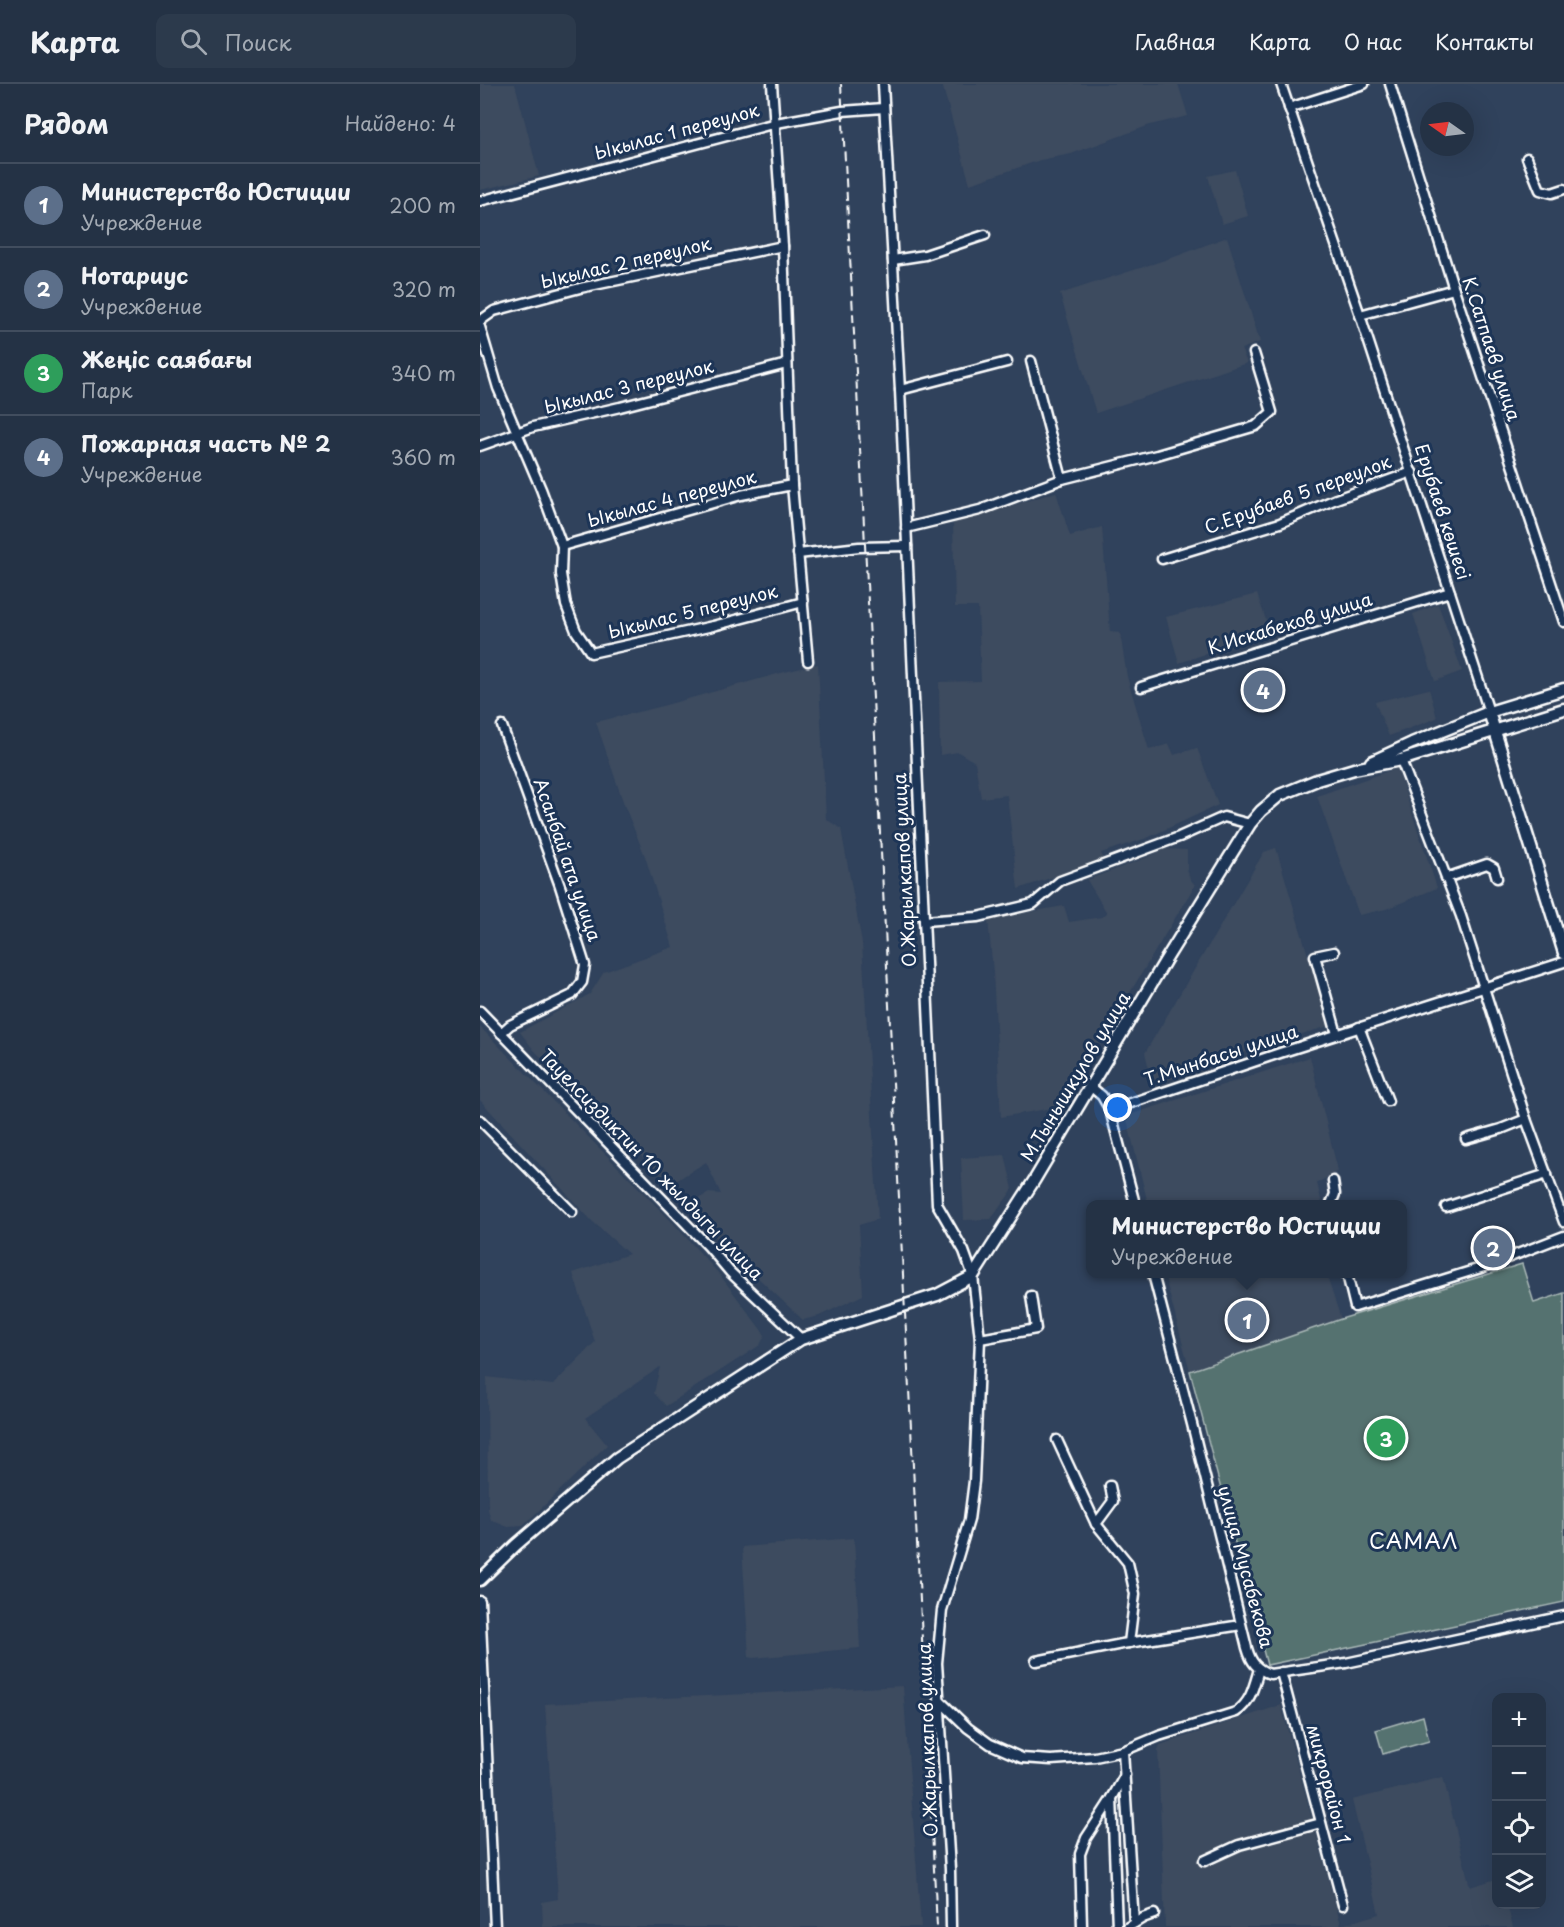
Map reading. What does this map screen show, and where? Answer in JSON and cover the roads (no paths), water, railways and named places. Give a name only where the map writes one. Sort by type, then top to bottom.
[{"type":"main road","name":"М.Тынышкулов улица","points":[[1354,769],[1489,712],[1564,689]]},
{"type":"main road","name":"М.Тынышкулов улица","points":[[480,1580],[516,1545],[617,1458],[801,1339],[937,1295],[973,1276],[1035,1179],[1250,824],[1280,795],[1317,780],[1354,769],[1401,760],[1564,709]]},
{"type":"main road","name":"Ерубаев көшесі","points":[[1489,712],[1564,953]]},
{"type":"street","points":[[772,84],[783,246],[792,485],[808,661]]},
{"type":"street","name":"О.Жарылкапов улица","points":[[883,84],[900,390],[937,1204],[964,1251],[973,1276],[980,1340],[974,1481],[969,1520],[942,1610],[937,1663],[950,1869],[951,1927]]},
{"type":"street","name":"Ерубаев көшесі","points":[[1281,84],[1360,315],[1489,712]]},
{"type":"street","points":[[1289,108],[1364,84]]},
{"type":"street","name":"К.Сатпаев улица","points":[[1390,84],[1454,289],[1564,622]]},
{"type":"street","name":"Ыкылас 1 переулок","points":[[480,201],[776,123],[842,111],[884,108]]},
{"type":"street","points":[[1527,158],[1540,190],[1552,193],[1564,189]]},
{"type":"street","points":[[893,260],[925,255],[985,235]]},
{"type":"street","name":"Ыкылас 2 переулок","points":[[480,321],[494,311],[580,288],[783,246]]},
{"type":"street","points":[[1360,315],[1454,289]]},
{"type":"street","points":[[480,327],[498,388],[541,489],[562,546]]},
{"type":"street","points":[[906,528],[980,510],[1062,479],[1157,455],[1256,426],[1272,412],[1254,352]]},
{"type":"street","points":[[1031,361],[1062,479]]},
{"type":"street","points":[[900,390],[1007,362]]},
{"type":"street","name":"Ыкылас 3 переулок","points":[[480,446],[533,427],[642,402],[787,364]]},
{"type":"street","name":"С.Ерубаев 5 переулок","points":[[1161,559],[1280,523],[1336,499],[1412,472]]},
{"type":"street","name":"Ыкылас 4 переулок","points":[[562,546],[741,495],[792,485]]},
{"type":"street","name":"Ыкылас 5 переулок","points":[[562,546],[561,574],[566,605],[576,631],[591,653],[713,626],[803,602]]},
{"type":"street","points":[[798,554],[859,547],[907,546]]},
{"type":"street","name":"К.Искабеков улица","points":[[1141,687],[1450,592]]},
{"type":"street","name":"Асанбай ата улица","points":[[501,1033],[510,1025],[572,995],[582,982],[585,965],[564,897],[502,726]]},
{"type":"street","points":[[1401,760],[1461,916],[1526,1119],[1564,1222]]},
{"type":"street","points":[[924,921],[978,917],[1033,904],[1060,881],[1179,837],[1224,817],[1250,824]]},
{"type":"street","points":[[1446,878],[1487,864],[1494,868],[1497,878]]},
{"type":"street","points":[[1334,952],[1315,956],[1337,1034]]},
{"type":"street","name":"Т.Мынбасы улица","points":[[1110,1110],[1337,1034],[1564,962]]},
{"type":"street","name":"Тауелсиздиктин 10 жылдыгы улица","points":[[480,1011],[708,1246],[729,1272],[801,1339]]},
{"type":"street","points":[[1359,1027],[1388,1101]]},
{"type":"street","points":[[1090,1086],[1102,1096],[1110,1110],[1133,1200]]},
{"type":"street","points":[[1466,1139],[1526,1119]]},
{"type":"street","points":[[480,1120],[572,1212]]},
{"type":"street","points":[[1446,1207],[1547,1174]]},
{"type":"street","points":[[1333,1181],[1335,1194],[1333,1200]]},
{"type":"street","points":[[1348,1278],[1355,1307],[1484,1267],[1564,1236]]},
{"type":"street","name":"улица Мусабекова","points":[[1154,1278],[1250,1659],[1259,1670],[1270,1674],[1346,1663],[1564,1616]]},
{"type":"street","points":[[980,1340],[1036,1329],[1031,1296]]},
{"type":"street","points":[[1057,1440],[1096,1524],[1128,1563],[1135,1594],[1128,1643]]},
{"type":"street","points":[[1096,1524],[1113,1501],[1110,1486]]},
{"type":"street","points":[[480,1601],[495,1927]]},
{"type":"street","points":[[1036,1661],[1128,1643],[1241,1625]]},
{"type":"street","points":[[939,1700],[968,1728],[990,1744],[1022,1758],[1051,1760],[1095,1757],[1123,1751],[1159,1736],[1236,1712],[1245,1706],[1259,1670]]},
{"type":"street","name":"микрорайон 1","points":[[1281,1672],[1343,1905]]},
{"type":"street","points":[[1123,1751],[1131,1925],[1154,1914]]},
{"type":"street","points":[[1082,1927],[1080,1854],[1086,1838],[1125,1774]]},
{"type":"street","points":[[1112,1798],[1117,1927]]},
{"type":"street","points":[[1204,1861],[1239,1845],[1321,1822]]},
{"type":"railway","points":[[841,84],[937,1927]]},
{"type":"place","name":"Пожарная часть № 2","points":[[1263,690]]},
{"type":"place","name":"Нотариус","points":[[1493,1248]]},
{"type":"place","name":"Министерство Юстиции","points":[[1247,1320]]},
{"type":"place","name":"Жеңіс саябағы","points":[[1386,1438]]},
{"type":"district","name":"САМАЛ","points":[[1414,1542]]}]
